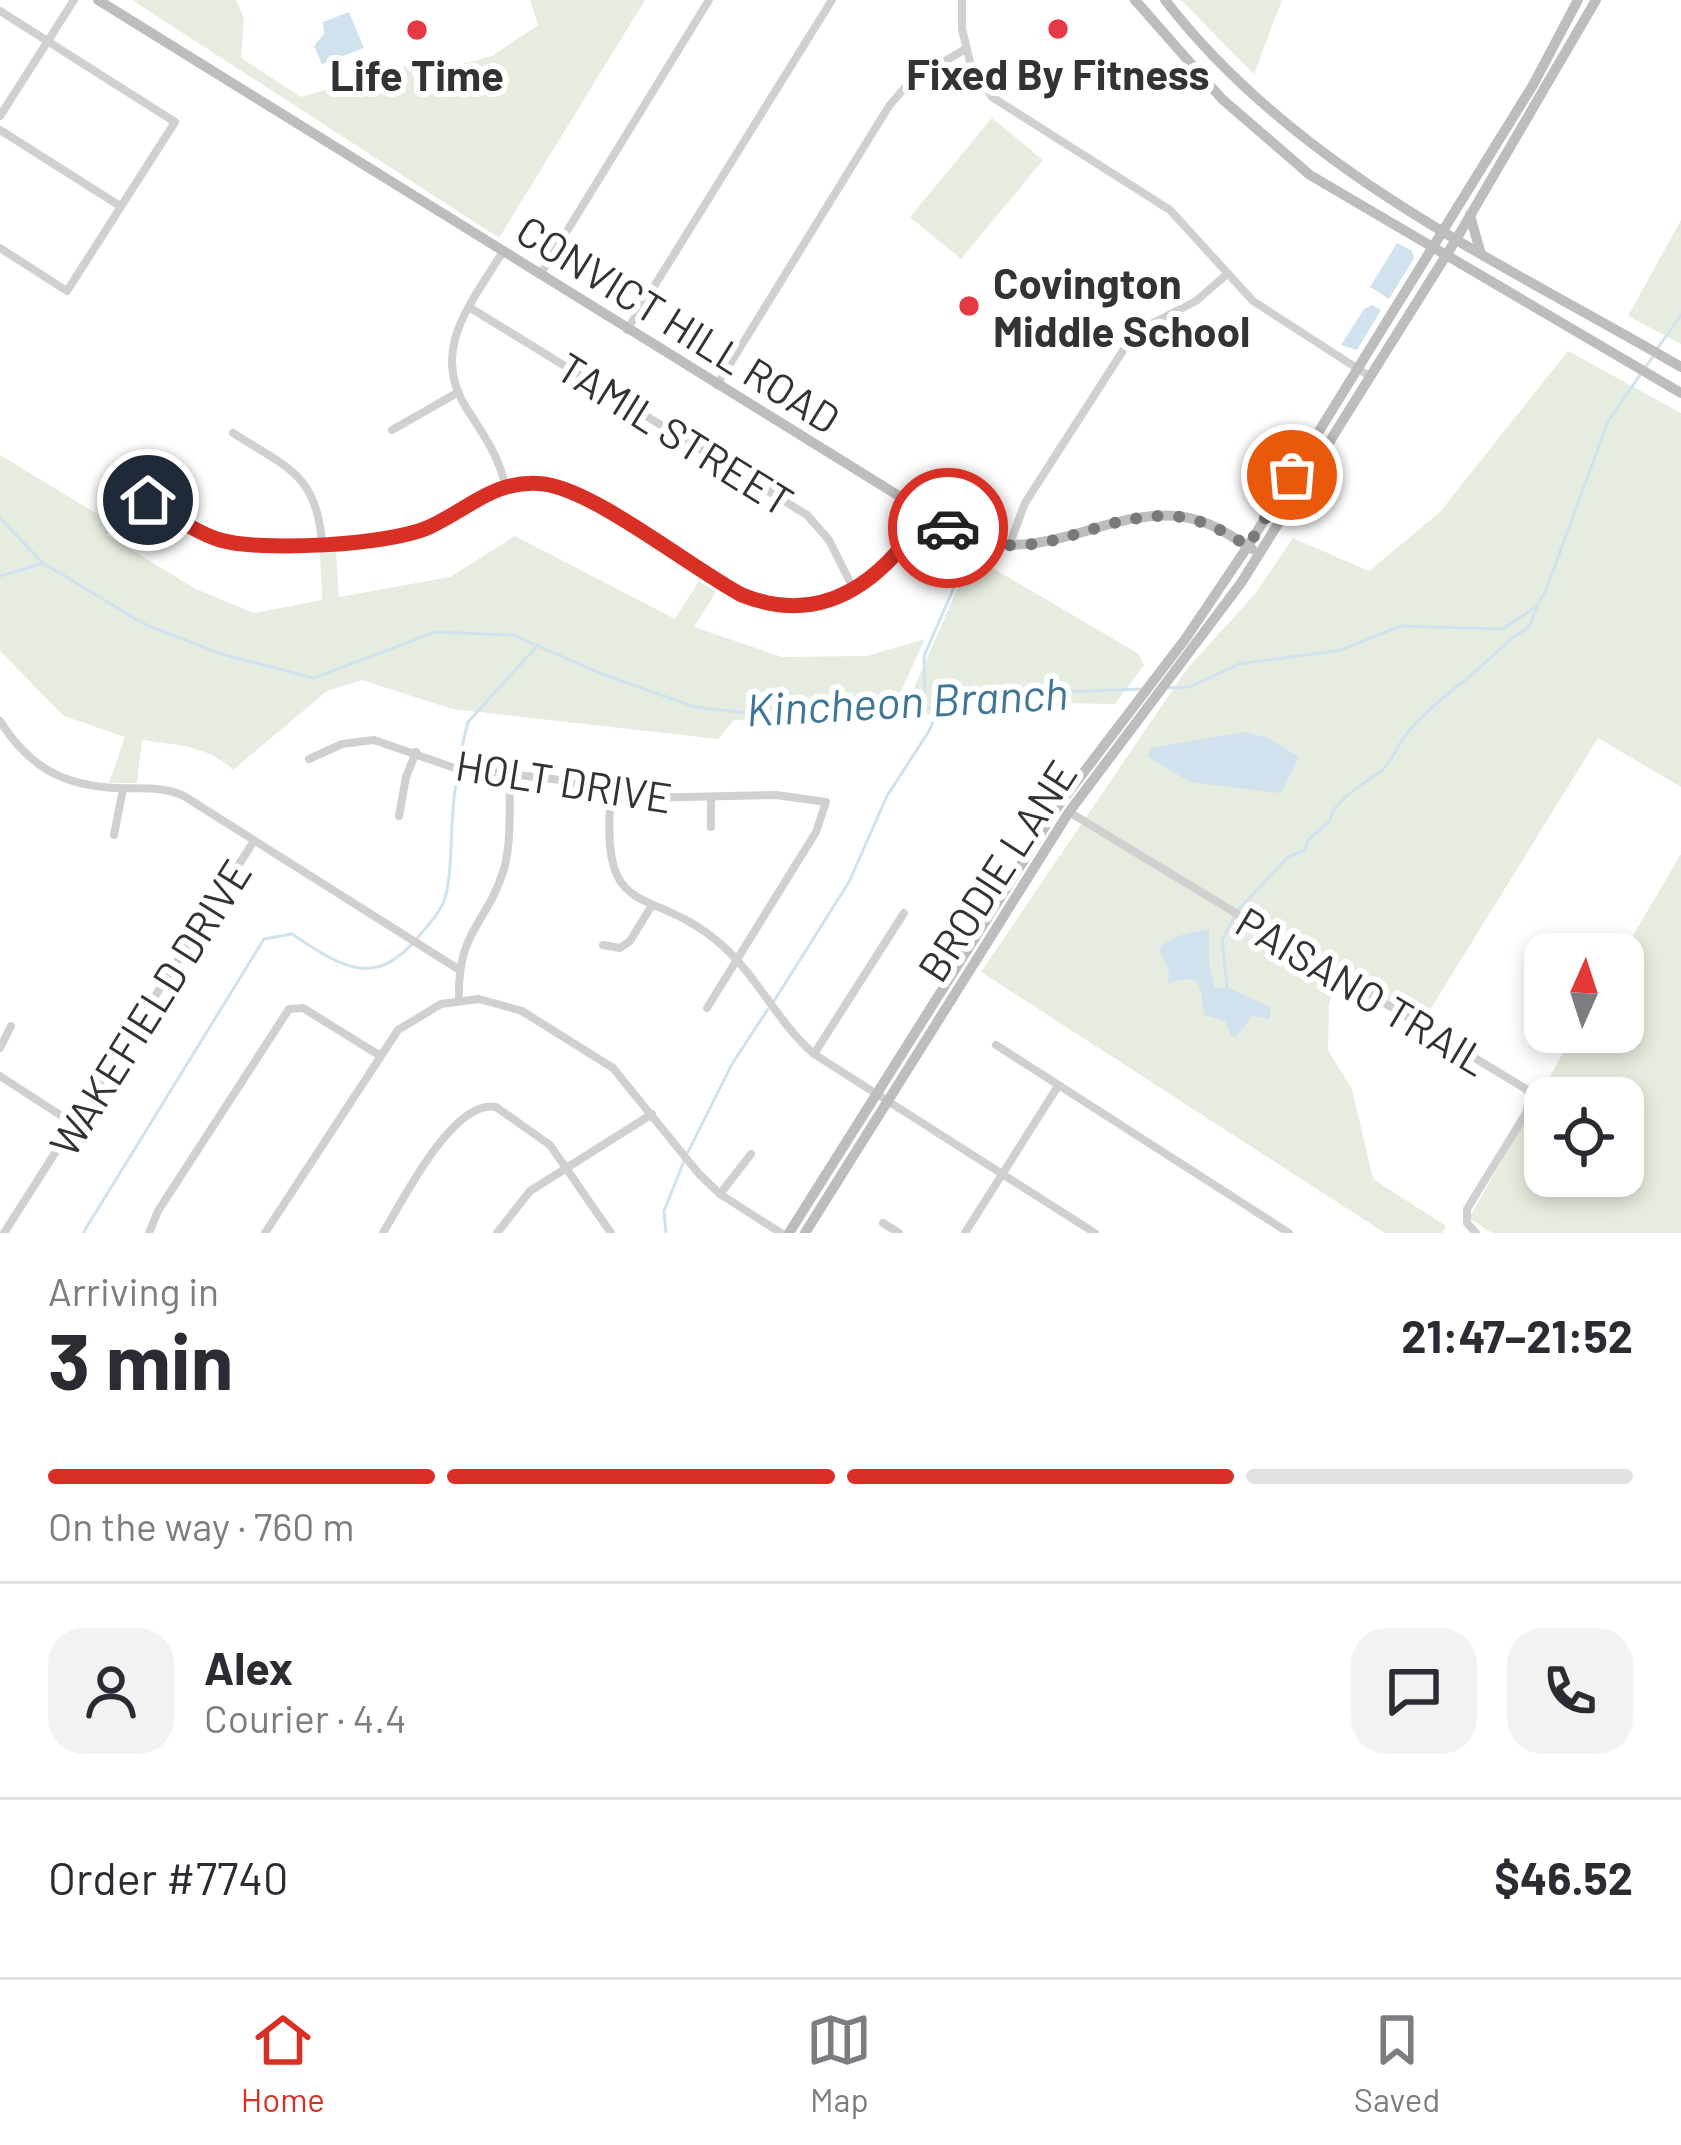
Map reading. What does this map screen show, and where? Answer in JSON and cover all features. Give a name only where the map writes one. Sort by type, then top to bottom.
[{"type":"main road","name":"CONVICT HILL ROAD","points":[[98,0],[970,538],[1009,546],[1035,545],[1169,516],[1203,522],[1254,550]]},
{"type":"main road","points":[[1135,0],[1196,72],[1248,124],[1310,175],[1681,393]]},
{"type":"main road","points":[[1165,0],[1264,106],[1362,181],[1681,367]]},
{"type":"main road","name":"BRODIE LANE","points":[[805,1233],[881,1098],[1064,809],[1254,550],[1534,82],[1578,0]]},
{"type":"main road","name":"BRODIE LANE","points":[[1363,372],[1457,238],[1596,0]]},
{"type":"main road","points":[[1248,124],[1264,106]]},
{"type":"main road","points":[[1470,215],[1480,251]]},
{"type":"main road","points":[[1566,325],[1576,306]]},
{"type":"main road","name":"BRODIE LANE","points":[[785,1233],[881,1098]]},
{"type":"street","points":[[0,116],[74,0]]},
{"type":"street","points":[[539,275],[709,0]]},
{"type":"street","points":[[627,330],[832,0]]},
{"type":"street","points":[[962,0],[965,49],[992,97],[1170,210],[1226,275],[1266,311],[1363,372]]},
{"type":"street","points":[[0,11],[175,122],[67,291],[0,248]]},
{"type":"street","points":[[717,386],[889,106],[908,84],[965,49]]},
{"type":"street","points":[[0,130],[121,206]]},
{"type":"street","points":[[502,253],[451,351],[451,374],[457,393],[496,456],[505,485]]},
{"type":"street","points":[[1009,546],[1024,503],[1124,349],[1149,325],[1196,301],[1226,275]]},
{"type":"street","name":"TAMIL STREET","points":[[470,307],[807,514],[829,540],[853,588]]},
{"type":"street","points":[[392,430],[457,393]]},
{"type":"street","points":[[233,433],[304,482],[320,513],[322,543]]},
{"type":"street","points":[[148,500],[198,531],[234,544],[274,547],[410,534],[505,485],[543,484],[577,494],[757,601],[805,606],[853,588],[891,562],[926,514]]},
{"type":"street","points":[[0,721],[4,735],[45,770],[94,787],[174,791],[458,969]]},
{"type":"street","name":"HOLT DRIVE","points":[[309,759],[374,740],[452,766],[560,780],[654,800],[776,795],[826,802],[816,832],[756,935],[736,960]]},
{"type":"street","points":[[399,816],[416,752]]},
{"type":"street","points":[[459,1000],[458,969],[465,943],[503,871],[510,775]]},
{"type":"street","points":[[115,835],[123,789]]},
{"type":"street","points":[[611,793],[607,840],[611,865],[624,887],[712,937],[814,1054],[1095,1233]]},
{"type":"street","points":[[711,798],[711,827]]},
{"type":"street","name":"PAISANO TRAIL","points":[[1064,809],[1526,1089],[1530,1101],[1526,1113],[1467,1209],[1467,1223],[1476,1233]]},
{"type":"street","name":"WAKEFIELD DRIVE","points":[[4,1233],[254,841]]},
{"type":"street","points":[[603,945],[620,948],[630,941],[652,905]]},
{"type":"street","points":[[814,1054],[904,913]]},
{"type":"street","points":[[707,1008],[736,960]]},
{"type":"street","points":[[265,1233],[379,1055],[410,1019],[459,1000],[494,1001],[522,1011],[614,1068],[720,1194],[785,1233]]},
{"type":"street","points":[[149,1233],[158,1211],[289,1009],[303,1008],[379,1055]]},
{"type":"street","points":[[0,1048],[11,1026]]},
{"type":"street","points":[[995,1045],[1289,1233]]},
{"type":"street","points":[[0,1076],[74,1124]]},
{"type":"street","points":[[965,1233],[1058,1086]]},
{"type":"street","points":[[382,1233],[434,1150],[478,1107],[496,1107],[539,1135],[611,1233]]},
{"type":"street","points":[[497,1233],[530,1191],[652,1114]]},
{"type":"street","points":[[720,1194],[752,1154]]},
{"type":"street","points":[[883,1223],[899,1233]]},
{"type":"shaded area","points":[[132,0],[236,0],[244,18],[241,58],[301,97],[408,66],[424,95],[438,88],[437,71],[492,56],[538,25],[530,0],[645,0],[499,238]]},
{"type":"shaded area","points":[[1181,0],[1282,0],[1254,74]]},
{"type":"shaded area","points":[[992,118],[1043,160],[961,259],[910,217]]},
{"type":"shaded area","points":[[1681,220],[1681,344],[1628,316]]},
{"type":"shaded area","points":[[1568,351],[1681,413],[1681,787],[1598,738],[1420,1026],[1341,979],[1329,1003],[1328,1050],[1352,1089],[1373,1179],[1446,1226],[1442,1233],[1385,1233],[981,972],[1186,670],[1255,594],[1293,538],[1369,571],[1440,512]]},
{"type":"shaded area","points":[[0,455],[114,524],[107,535],[196,589],[254,613],[322,600],[320,552],[336,551],[339,597],[450,577],[515,536],[675,619],[699,581],[716,592],[694,627],[782,657],[867,656],[925,639],[890,714],[794,722],[734,720],[718,739],[452,709],[362,680],[327,691],[233,770],[202,751],[142,740],[137,783],[109,783],[125,737],[64,716],[0,651]]},
{"type":"shaded area","points":[[972,556],[1139,654],[1144,665],[1115,704],[1057,703],[901,717]]},
{"type":"shaded area","points":[[1681,854],[1681,1233],[1492,1233],[1469,1218],[1524,1121],[1524,1197],[1644,1197],[1644,1077],[1549,1077],[1563,1053],[1644,1053],[1644,933],[1634,933]]},
{"type":"water","points":[[349,12],[364,48],[322,64],[314,46],[324,34],[323,22]]},
{"type":"water","points":[[1397,243],[1412,251],[1414,258],[1389,299],[1370,287]]},
{"type":"water","points":[[1372,305],[1381,310],[1357,350],[1341,345],[1364,309]]},
{"type":"water","points":[[1244,732],[1268,738],[1299,757],[1281,793],[1190,782],[1148,757],[1150,748]]},
{"type":"water","points":[[1209,929],[1215,989],[1227,987],[1270,1007],[1270,1019],[1252,1016],[1236,1037],[1231,1036],[1226,1021],[1204,1015],[1198,983],[1188,979],[1168,984],[1169,971],[1159,949],[1176,937]]},
{"type":"waterway","name":"Kincheon Branch","points":[[1657,349],[1681,315]]},
{"type":"waterway","name":"Kincheon Branch","points":[[1168,688],[1189,687],[1239,664],[1341,650],[1400,626],[1503,629],[1536,607],[1608,421],[1652,358]]},
{"type":"waterway","name":"Kincheon Branch","points":[[0,518],[43,563],[144,624],[221,654],[314,678],[435,632],[513,635],[695,707],[747,713],[811,715],[939,708],[1009,694],[1140,689]]},
{"type":"waterway","points":[[925,708],[924,656],[965,551]]},
{"type":"waterway","points":[[0,576],[41,564]]},
{"type":"waterway","points":[[1239,909],[1288,857],[1305,850],[1308,840],[1330,821],[1343,800],[1385,767],[1424,715],[1529,627],[1537,607]]},
{"type":"waterway","points":[[459,759],[468,722],[538,645]]},
{"type":"waterway","points":[[774,1001],[849,882],[887,796],[939,708]]},
{"type":"waterway","points":[[83,1233],[264,939],[292,934],[342,963],[372,968],[403,953],[430,923],[448,885],[457,778]]},
{"type":"waterway","points":[[1227,987],[1222,940],[1234,917]]},
{"type":"waterway","points":[[688,1152],[732,1064],[768,1009]]},
{"type":"waterway","points":[[666,1233],[664,1211],[684,1161]]},
{"type":"way so far","points":[[948,528],[990,544],[1027,546],[1169,516],[1203,522],[1248,546],[1292,475]]},
{"type":"place","name":"Fixed By Fitness","points":[[1058,29]]},
{"type":"place","name":"Life Time","points":[[417,30]]},
{"type":"place","name":"Covington Middle School","points":[[969,306]]},
{"type":"route","points":[[148,500],[218,539],[274,547],[410,534],[485,493],[512,484],[543,484],[577,494],[742,595],[793,607],[823,602],[871,579],[903,550],[926,514],[948,528]]}]
